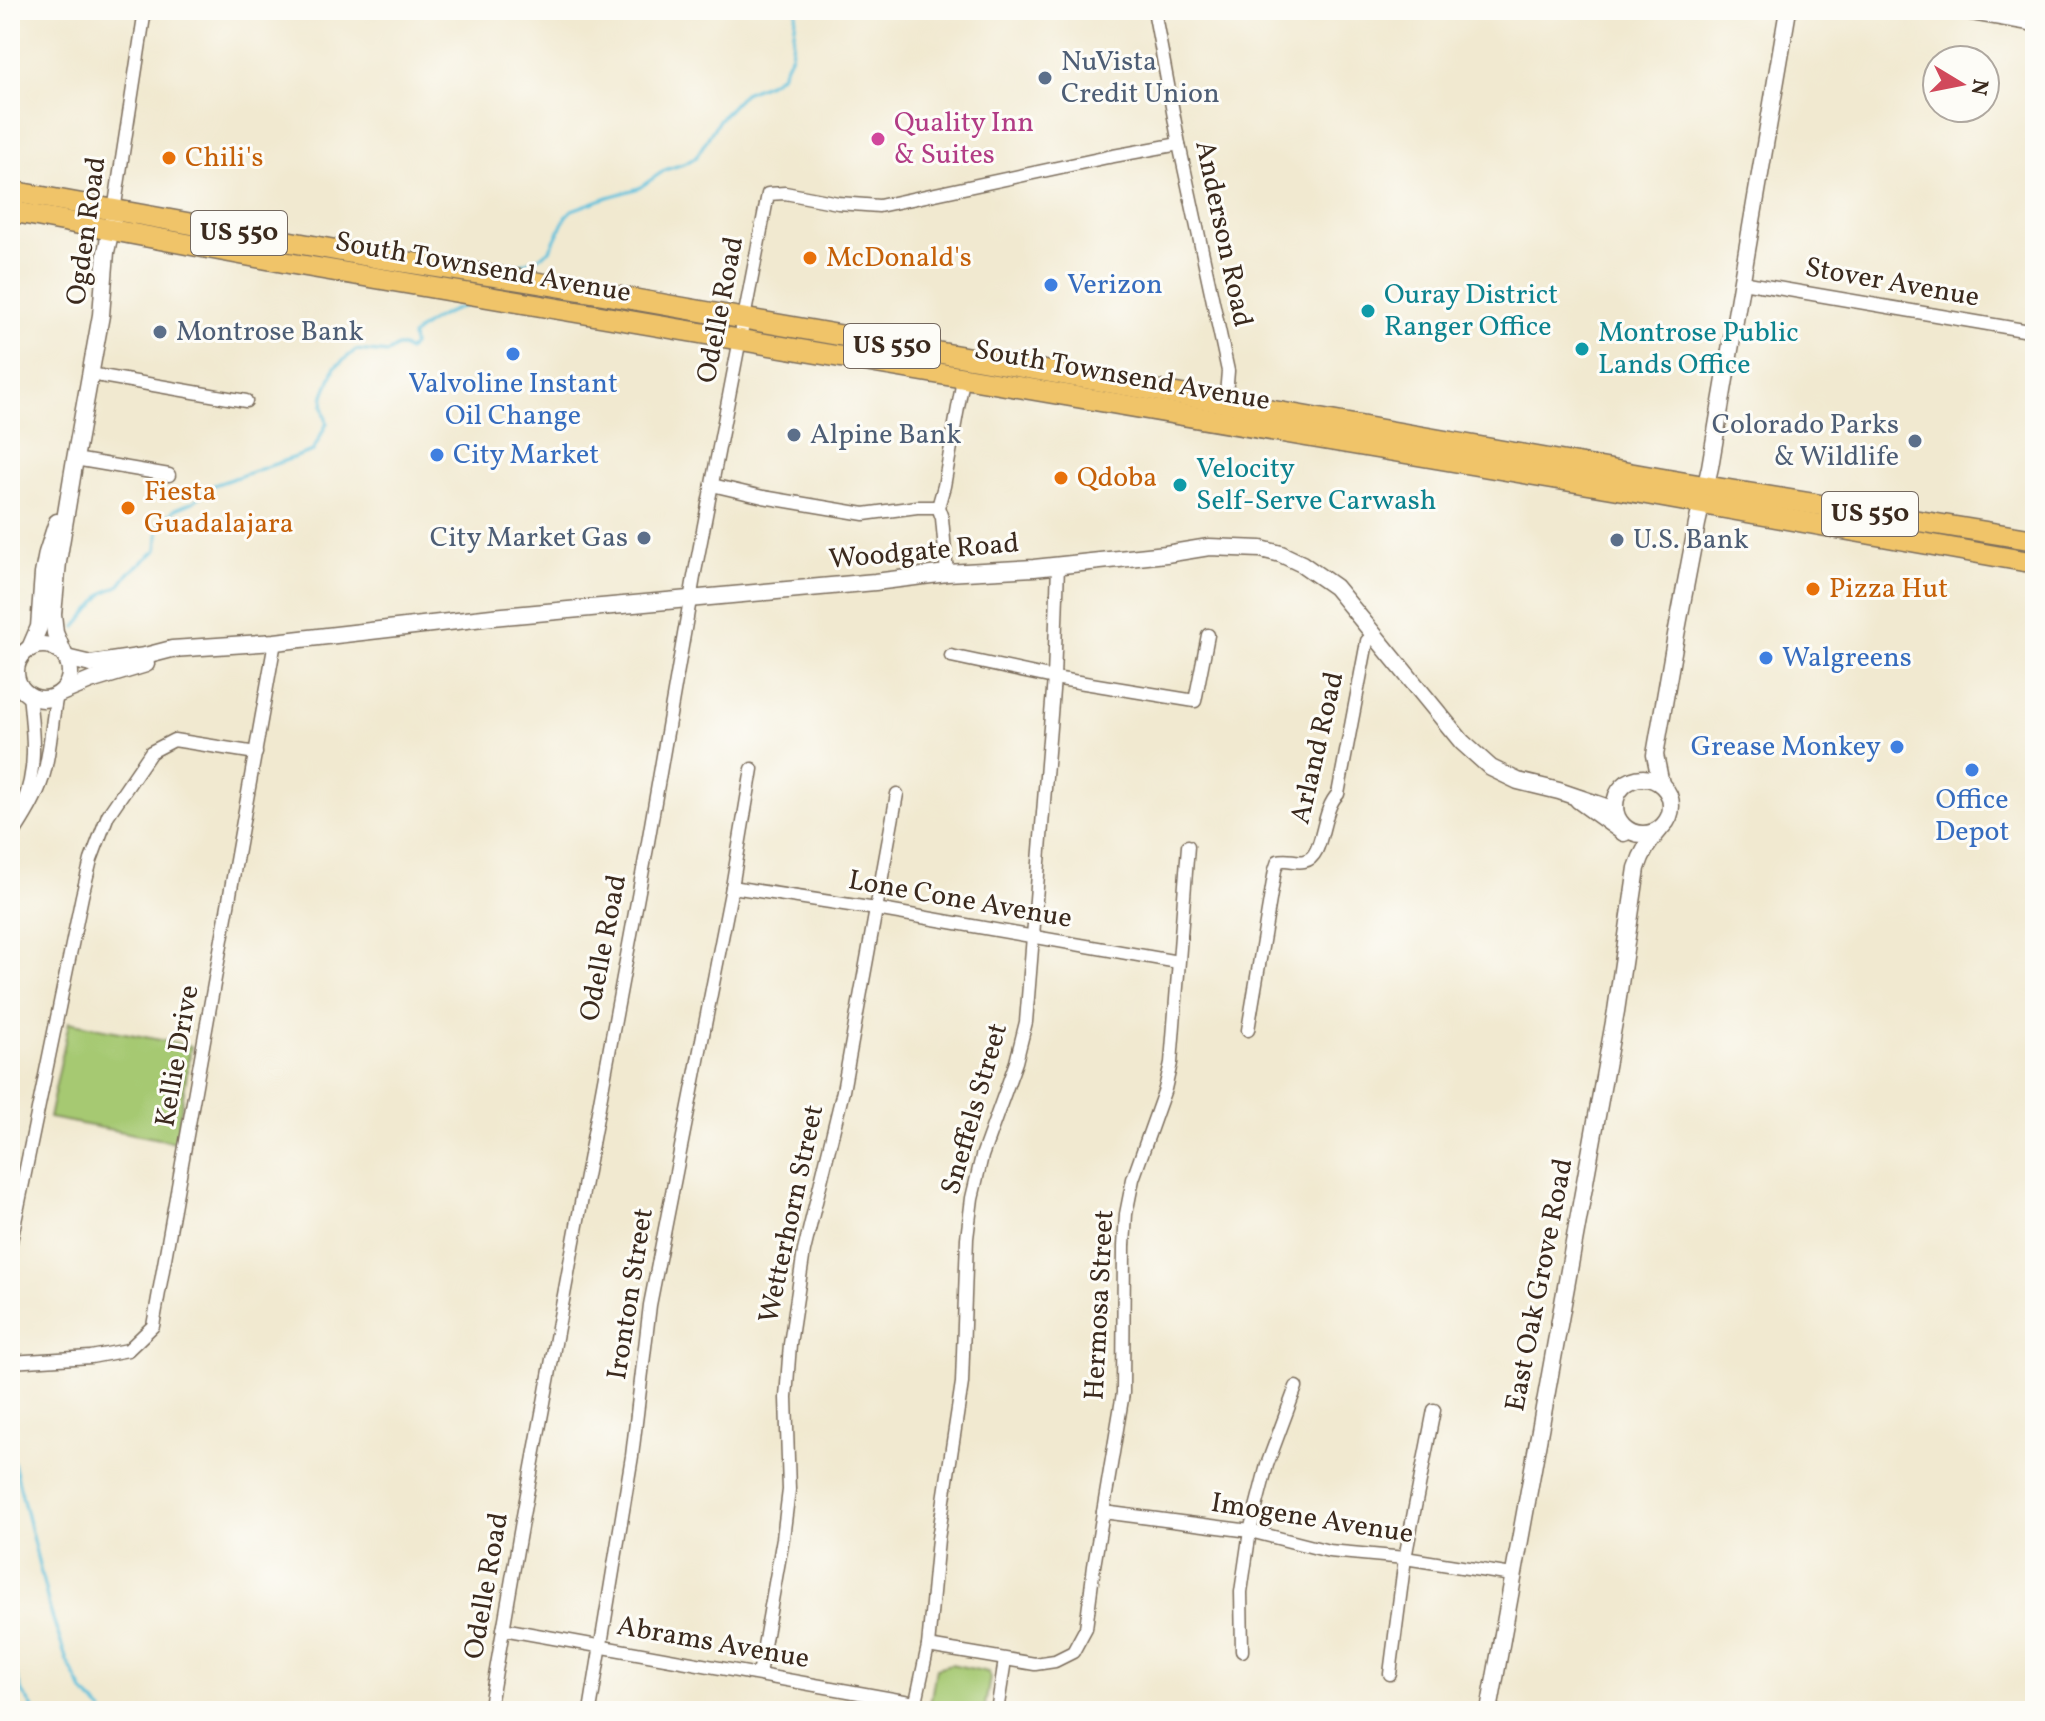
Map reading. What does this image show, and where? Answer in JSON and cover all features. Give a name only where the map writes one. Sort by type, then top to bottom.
[{"type":"highway","name":"South Townsend Avenue","points":[[10,191],[112,221],[294,264],[554,309],[742,330],[1224,412],[1704,495],[2035,563]]},
{"type":"highway","name":"South Townsend Avenue","points":[[10,211],[112,221],[558,286],[742,330]]},
{"type":"highway","name":"South Townsend Avenue","points":[[1704,495],[2035,540]]},
{"type":"street","name":"Ogden Road","points":[[65,656],[55,633],[53,614],[58,562],[101,315],[106,252],[145,10]]},
{"type":"street","name":"Anderson Road","points":[[1154,10],[1179,144],[1228,371],[1224,412]]},
{"type":"street","points":[[1661,784],[1655,755],[1704,495],[1788,10]]},
{"type":"street","points":[[1949,10],[2035,25]]},
{"type":"street","name":"Odelle Road","points":[[489,1711],[690,598],[768,194],[785,193],[838,203],[879,206],[1179,144]]},
{"type":"street","name":"Stover Avenue","points":[[1742,282],[2035,332]]},
{"type":"street","points":[[947,573],[942,518],[938,507],[965,368]]},
{"type":"street","points":[[90,374],[246,401]]},
{"type":"street","name":"Ogden Road","points":[[28,650],[39,627],[47,553],[75,459]]},
{"type":"street","points":[[75,459],[169,475]]},
{"type":"street","points":[[712,485],[864,514],[938,507]]},
{"type":"street","name":"Woodgate Road","points":[[65,656],[91,664],[172,649],[275,642],[492,617],[947,573],[1058,566],[1209,547],[1261,549],[1293,559],[1320,575],[1348,601],[1462,742],[1491,768],[1518,781],[1615,810]]},
{"type":"street","name":"Sneffels Street","points":[[915,1707],[928,1646],[938,1539],[962,1383],[967,1238],[972,1198],[982,1156],[1016,1062],[1026,1022],[1054,678],[1058,566]]},
{"type":"street","points":[[951,656],[1054,678],[1195,701],[1208,635]]},
{"type":"street","name":"Arland Road","points":[[1248,1030],[1275,870],[1278,861],[1305,861],[1314,856],[1319,848],[1324,818],[1331,800],[1338,794],[1367,641],[1373,635]]},
{"type":"street","name":"Kellie Drive","points":[[10,1362],[91,1357],[128,1350],[153,1326],[275,642]]},
{"type":"street","points":[[10,659],[44,645],[52,646],[65,656],[70,673],[66,687],[59,694],[43,699],[21,691]]},
{"type":"street","name":"Woodgate Road","points":[[59,694],[90,681],[198,648]]},
{"type":"street","points":[[10,833],[32,774],[34,751],[17,676],[20,658],[28,650]]},
{"type":"street","points":[[10,840],[38,792],[59,694]]},
{"type":"street","points":[[10,1246],[82,896],[91,860],[108,815],[151,752],[174,740],[256,753]]},
{"type":"street","points":[[1637,779],[1645,778],[1661,784],[1670,802],[1668,816],[1660,829],[1632,837],[1615,810],[1616,799],[1624,786],[1643,774],[1655,755]]},
{"type":"street","name":"Ironton Street","points":[[590,1711],[632,1456],[650,1305],[732,887],[752,769]]},
{"type":"street","name":"Woodgate Road","points":[[1567,794],[1619,792]]},
{"type":"street","name":"Wetterhorn Street","points":[[759,1674],[789,1490],[786,1398],[790,1344],[804,1251],[843,1091],[897,794]]},
{"type":"street","name":"Woodgate Road","points":[[1567,794],[1632,837]]},
{"type":"street","name":"East Oak Grove Road","points":[[1489,1711],[1608,1059],[1637,868],[1647,844],[1660,829]]},
{"type":"street","name":"East Oak Grove Road","points":[[1632,837],[1637,868]]},
{"type":"street","name":"Hermosa Street","points":[[1005,1660],[1035,1664],[1055,1661],[1073,1652],[1086,1628],[1123,1393],[1126,1214],[1133,1179],[1171,1063],[1188,846]]},
{"type":"street","name":"Lone Cone Avenue","points":[[732,887],[1178,962]]},
{"type":"street","points":[[1242,1651],[1241,1592],[1250,1531],[1267,1465],[1296,1387]]},
{"type":"street","points":[[1390,1674],[1405,1558],[1434,1410]]},
{"type":"street","name":"Imogene Avenue","points":[[1103,1512],[1250,1531],[1329,1551],[1405,1558],[1512,1575]]},
{"type":"street","name":"Abrams Avenue","points":[[503,1629],[759,1674],[915,1707]]},
{"type":"street","points":[[928,1646],[1005,1660],[997,1711]]},
{"type":"green space","points":[[69,1022],[191,1046],[176,1142],[49,1118]]},
{"type":"green space","points":[[951,1664],[988,1672],[990,1678],[984,1711],[929,1711],[936,1668]]},
{"type":"waterway","points":[[513,272],[519,265],[550,250],[572,210],[639,188],[665,170],[696,157],[719,120],[744,93],[781,75],[791,55],[797,10]]},
{"type":"waterway","points":[[76,627],[104,593],[120,585],[129,573],[157,550],[159,523],[176,509],[193,502],[214,485],[313,451],[327,423],[324,395],[335,367],[356,350],[388,353],[403,347],[408,351],[413,345],[412,336],[426,325],[474,303]]},
{"type":"waterway","points":[[14,1463],[50,1610],[67,1661],[84,1693],[103,1711]]},
{"type":"waterway","points":[[10,1656],[22,1692],[35,1711]]},
{"type":"place","name":"NuVista Credit Union","points":[[1045,78]]},
{"type":"place","name":"Quality Inn & Suites","points":[[878,139]]},
{"type":"place","name":"Chili's","points":[[169,158]]},
{"type":"place","name":"McDonald's","points":[[810,258]]},
{"type":"place","name":"Verizon","points":[[1051,285]]},
{"type":"place","name":"Ouray District Ranger Office","points":[[1368,311]]},
{"type":"place","name":"Montrose Bank","points":[[160,332]]},
{"type":"place","name":"Montrose Public Lands Office","points":[[1582,349]]},
{"type":"place","name":"Valvoline Instant Oil Change","points":[[513,354]]},
{"type":"place","name":"Alpine Bank","points":[[794,435]]},
{"type":"place","name":"Colorado Parks & Wildlife","points":[[1915,441]]},
{"type":"place","name":"City Market","points":[[437,455]]},
{"type":"place","name":"Qdoba","points":[[1061,478]]},
{"type":"place","name":"Velocity Self-Serve Carwash","points":[[1180,485]]},
{"type":"place","name":"Fiesta Guadalajara","points":[[128,508]]},
{"type":"place","name":"City Market Gas","points":[[644,538]]},
{"type":"place","name":"U.S. Bank","points":[[1617,540]]},
{"type":"place","name":"Pizza Hut","points":[[1813,589]]},
{"type":"place","name":"Walgreens","points":[[1766,658]]},
{"type":"place","name":"Grease Monkey","points":[[1897,747]]},
{"type":"place","name":"Office Depot","points":[[1972,770]]}]
